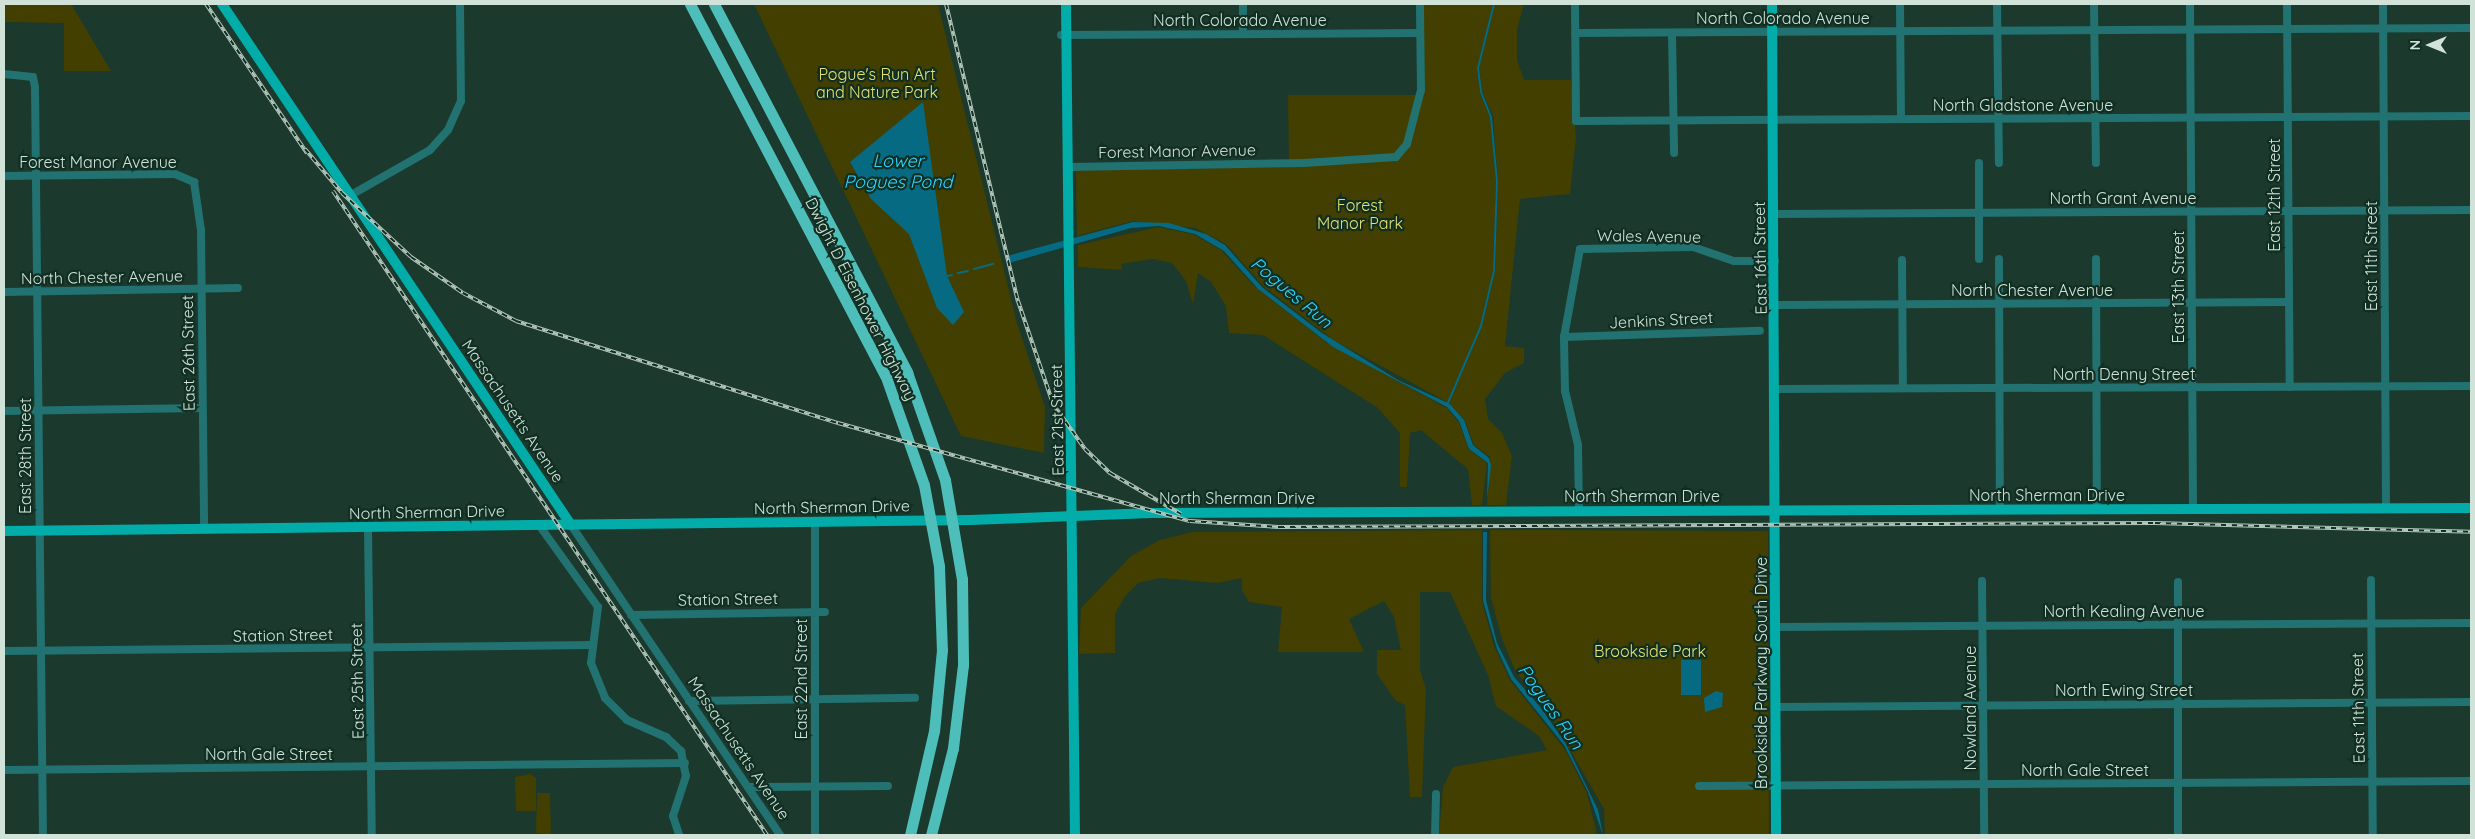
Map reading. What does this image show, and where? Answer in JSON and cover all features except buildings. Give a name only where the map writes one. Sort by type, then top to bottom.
[{"type":"highway","name":"Dwight D Eisenhower Highway","points":[[690,4],[880,365],[908,432],[936,542],[943,618],[940,692],[910,835]]},
{"type":"highway","name":"Dwight D Eisenhower Highway","points":[[714,4],[907,372],[933,439],[957,541],[963,594],[962,681],[953,748],[931,835]]},
{"type":"main road","name":"Massachusetts Avenue","points":[[222,4],[572,525]]},
{"type":"main road","name":"East 21st Street","points":[[1066,4],[1064,34],[1069,166],[1075,835]]},
{"type":"main road","name":"East 16th Street","points":[[1772,4],[1777,512]]},
{"type":"main road","name":"North Sherman Drive","points":[[4,531],[1579,511],[1777,512],[2471,508]]},
{"type":"main road","name":"Brookside Parkway South Drive","points":[[1776,835],[1777,512]]},
{"type":"street","points":[[351,195],[430,150],[448,130],[461,101],[460,4]]},
{"type":"street","points":[[1243,4],[1243,33]]},
{"type":"street","name":"Forest Manor Avenue","points":[[1069,166],[1386,160],[1401,153],[1421,90],[1420,4]]},
{"type":"street","points":[[1574,4],[1575,33]]},
{"type":"street","points":[[1900,4],[1901,119]]},
{"type":"street","points":[[1998,4],[1999,163]]},
{"type":"street","points":[[2094,4],[2096,163]]},
{"type":"street","name":"East 13th Street","points":[[2190,4],[2193,509]]},
{"type":"street","name":"East 12th Street","points":[[2287,4],[2290,387]]},
{"type":"street","name":"East 11th Street","points":[[2383,4],[2386,509]]},
{"type":"street","name":"North Colorado Avenue","points":[[1575,33],[2471,28]]},
{"type":"street","name":"North Colorado Avenue","points":[[1064,34],[1420,33]]},
{"type":"street","name":"North Gladstone Avenue","points":[[1575,33],[1576,121],[2471,116]]},
{"type":"street","points":[[1672,33],[1674,153]]},
{"type":"street","name":"East 28th Street","points":[[4,74],[33,77],[37,176],[42,835]]},
{"type":"street","points":[[1979,163],[1979,259]]},
{"type":"street","name":"Forest Manor Avenue","points":[[4,176],[191,178]]},
{"type":"street","name":"East 26th Street","points":[[191,178],[201,230],[200,290],[204,529]]},
{"type":"street","name":"North Grant Avenue","points":[[1775,214],[2471,210]]},
{"type":"street","name":"Wales Avenue","points":[[1564,337],[1580,249],[1693,247],[1734,261],[1775,261]]},
{"type":"street","points":[[1999,259],[2000,510]]},
{"type":"street","points":[[2096,259],[2097,510]]},
{"type":"street","points":[[1902,260],[1903,388]]},
{"type":"street","name":"North Chester Avenue","points":[[4,292],[238,288]]},
{"type":"street","name":"North Chester Avenue","points":[[1776,305],[2289,302]]},
{"type":"street","name":"Jenkins Street","points":[[1564,337],[1760,331]]},
{"type":"street","points":[[1564,337],[1565,391],[1578,445],[1579,511]]},
{"type":"street","name":"North Denny Street","points":[[1776,389],[2471,386]]},
{"type":"street","points":[[4,411],[202,408]]},
{"type":"street","name":"East 22nd Street","points":[[815,522],[815,835]]},
{"type":"street","points":[[539,525],[584,586],[599,610],[592,645],[594,676],[609,704],[634,725],[669,738],[685,763],[685,780],[674,812],[679,835]]},
{"type":"street","name":"Massachusetts Avenue","points":[[572,525],[780,835]]},
{"type":"street","name":"East 25th Street","points":[[368,527],[372,835]]},
{"type":"street","name":"East 11th Street","points":[[2371,580],[2373,835]]},
{"type":"street","name":"Nowland Avenue","points":[[1982,581],[1984,835]]},
{"type":"street","points":[[2178,582],[2178,835]]},
{"type":"street","name":"Station Street","points":[[632,615],[825,612]]},
{"type":"street","name":"North Kealing Avenue","points":[[1776,627],[2471,623]]},
{"type":"street","name":"Station Street","points":[[4,651],[592,645]]},
{"type":"street","points":[[689,701],[915,698]]},
{"type":"street","name":"North Ewing Street","points":[[1776,707],[2471,702]]},
{"type":"street","name":"North Gale Street","points":[[4,770],[685,763]]},
{"type":"street","name":"North Gale Street","points":[[1699,786],[2471,781]]},
{"type":"street","points":[[748,787],[888,786]]},
{"type":"street","points":[[1434,835],[1436,794]]},
{"type":"green space","points":[[4,4],[71,4],[111,71],[64,71],[64,23],[4,22]]},
{"type":"green space","name":"Pogue's Run Art and Nature Park","points":[[754,4],[938,4],[1017,323],[1045,407],[1044,453],[961,436]]},
{"type":"green space","name":"Forest Manor Park","points":[[1421,4],[1493,4],[1477,67],[1480,93],[1490,117],[1496,183],[1493,271],[1481,325],[1447,402],[1335,341],[1264,287],[1226,244],[1195,228],[1133,221],[1077,236],[1076,170],[1289,167],[1288,95],[1422,95]]},
{"type":"green space","points":[[1495,4],[1524,4],[1517,30],[1517,60],[1524,80],[1571,80],[1576,137],[1570,194],[1520,199],[1505,346],[1524,348],[1524,363],[1505,373],[1485,399],[1488,419],[1502,433],[1512,456],[1506,505],[1487,505],[1490,457],[1474,445],[1464,419],[1449,403],[1482,326],[1495,271],[1498,183],[1493,116],[1482,91],[1479,67]]},
{"type":"green space","points":[[1158,227],[1193,234],[1221,250],[1254,286],[1327,343],[1447,408],[1459,423],[1469,450],[1487,463],[1482,505],[1472,505],[1468,469],[1421,430],[1410,433],[1407,487],[1400,487],[1400,433],[1378,408],[1263,335],[1229,333],[1226,306],[1211,282],[1198,273],[1193,304],[1186,281],[1172,263],[1153,259],[1121,264],[1122,270],[1078,267],[1078,245]]},
{"type":"green space","points":[[1482,530],[1482,601],[1494,646],[1510,680],[1566,751],[1587,793],[1597,835],[1439,835],[1443,787],[1453,767],[1547,750],[1539,736],[1496,706],[1488,675],[1450,592],[1420,592],[1420,670],[1426,689],[1422,797],[1410,797],[1405,705],[1396,701],[1377,674],[1377,650],[1401,650],[1394,617],[1384,601],[1349,619],[1364,652],[1278,652],[1282,607],[1249,602],[1242,590],[1242,578],[1217,583],[1160,578],[1138,583],[1125,596],[1115,614],[1115,653],[1079,654],[1081,608],[1131,556],[1160,540],[1192,532]]},
{"type":"green space","name":"Brookside Park","points":[[1490,530],[1768,531],[1769,835],[1605,835],[1604,809],[1549,713],[1515,670],[1502,639],[1491,598]]},
{"type":"green space","points":[[530,774],[536,778],[536,811],[516,811],[515,777]]},
{"type":"green space","points":[[537,793],[550,793],[551,835],[536,833]]},
{"type":"water","name":"Lower Pogues Pond","points":[[923,102],[947,276],[964,312],[953,325],[937,308],[909,234],[871,199],[850,162]]},
{"type":"water","points":[[1133,222],[1169,223],[1206,234],[1225,245],[1262,287],[1322,333],[1398,380],[1450,404],[1464,420],[1473,445],[1489,458],[1491,466],[1487,499],[1488,463],[1469,449],[1459,421],[1447,407],[1333,347],[1258,289],[1224,251],[1195,234],[1159,226],[1131,228],[1009,263],[1007,256]]},
{"type":"water","points":[[1483,532],[1487,532],[1486,600],[1497,643],[1514,677],[1541,708],[1566,744],[1598,810],[1603,835],[1588,792],[1564,745],[1511,679],[1497,649],[1483,601]]},
{"type":"water","points":[[1681,660],[1701,660],[1701,695],[1681,695]]},
{"type":"water","points":[[1716,691],[1723,693],[1722,707],[1705,712],[1704,698]]},
{"type":"waterway","points":[[1447,405],[1481,326],[1494,271],[1497,182],[1491,117],[1481,92],[1478,68],[1494,4]]},
{"type":"waterway","name":"Pogues Run","points":[[974,269],[993,264]]},
{"type":"waterway","name":"Pogues Run","points":[[958,273],[968,271]]},
{"type":"waterway","name":"Pogues Run","points":[[947,276],[952,275]]},
{"type":"railway","points":[[206,4],[307,153]]},
{"type":"railway","points":[[946,4],[1018,301],[1053,404],[1085,449],[1110,473],[1181,514]]},
{"type":"railway","points":[[305,149],[342,193],[411,257],[463,293],[516,321],[838,423],[1190,521],[1279,527],[2155,523],[2471,532]]},
{"type":"railway","points":[[333,191],[767,835]]}]
